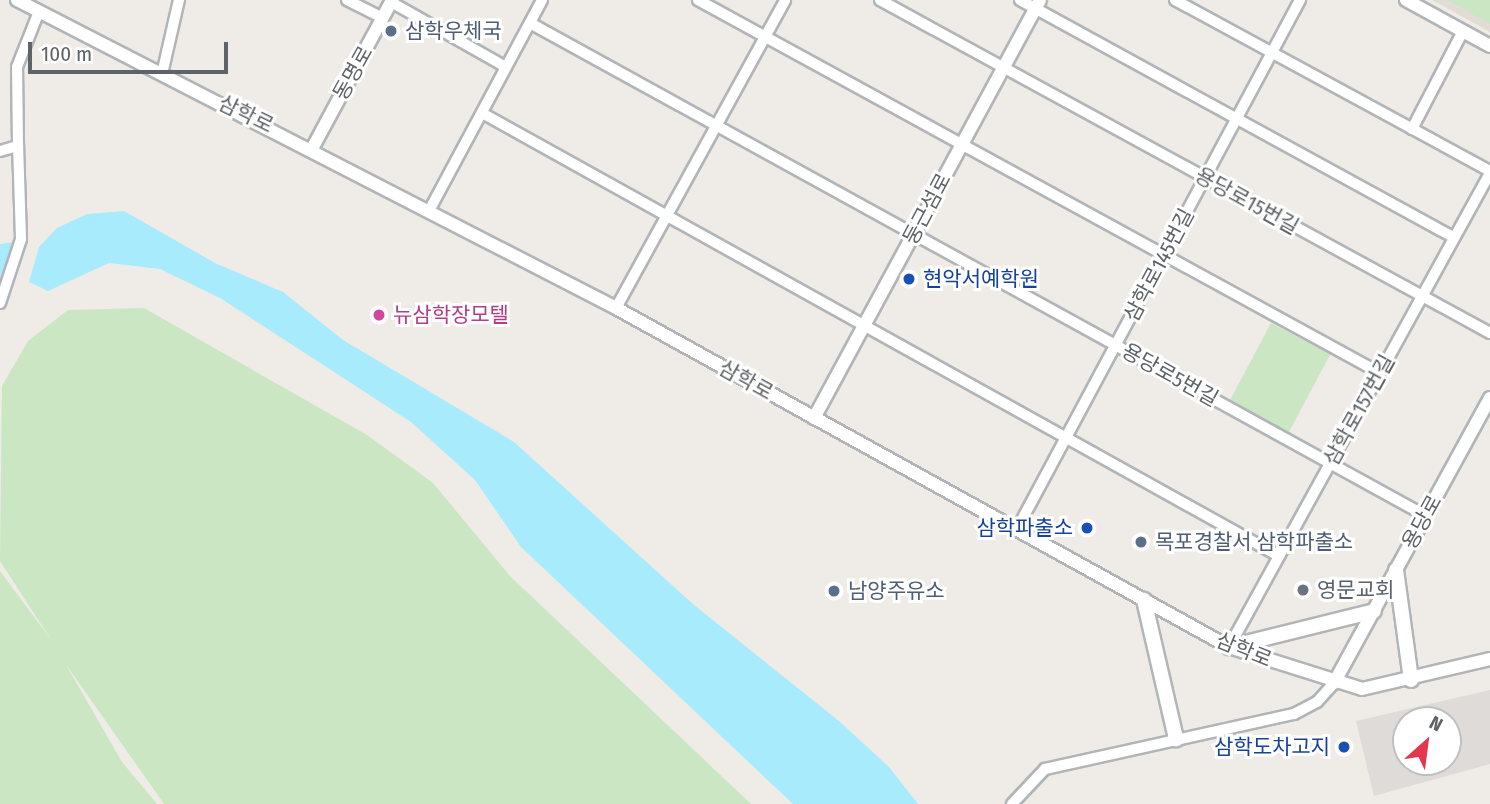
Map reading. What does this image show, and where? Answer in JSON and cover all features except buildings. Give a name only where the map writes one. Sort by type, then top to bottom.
[{"type":"main road","points":[[1396,570],[1411,680]]},
{"type":"main road","points":[[1144,600],[1176,739]]},
{"type":"main road","points":[[1229,647],[1374,611]]},
{"type":"street","name":"삼학로","points":[[17,0],[38,14],[313,147],[617,308],[1229,647],[1334,683],[1362,689],[1411,680],[1490,659]]},
{"type":"street","points":[[162,74],[179,0]]},
{"type":"street","points":[[347,0],[383,18]]},
{"type":"street","points":[[430,209],[542,0]]},
{"type":"street","points":[[698,0],[1165,253],[1380,373]]},
{"type":"street","points":[[617,308],[785,0]]},
{"type":"street","name":"용당로15번길","points":[[880,0],[1490,333]]},
{"type":"street","points":[[1020,0],[1038,4],[1237,119],[1454,238]]},
{"type":"street","points":[[1175,0],[1490,172]]},
{"type":"street","name":"삼학로145번길","points":[[1017,529],[1300,0]]},
{"type":"street","points":[[1406,0],[1490,46]]},
{"type":"street","points":[[392,1],[506,67]]},
{"type":"street","name":"동명로","points":[[313,147],[392,1]]},
{"type":"street","name":"둥근섬로","points":[[814,418],[1038,4]]},
{"type":"street","points":[[0,303],[21,239],[17,66],[38,14]]},
{"type":"street","name":"용당로5번길","points":[[530,23],[1426,516]]},
{"type":"street","points":[[1412,129],[1463,31]]},
{"type":"street","points":[[482,113],[1279,556]]},
{"type":"street","points":[[0,151],[18,146]]},
{"type":"street","name":"삼학로157번길","points":[[1229,647],[1490,172]]},
{"type":"street","name":"용당로","points":[[1334,683],[1490,398]]},
{"type":"street","points":[[1012,804],[1045,769],[1294,714],[1317,702],[1334,683]]},
{"type":"shaded area","points":[[1432,0],[1490,0],[1490,32]]},
{"type":"shaded area","points":[[1490,690],[1490,764],[1462,772],[1462,706],[1421,706]]},
{"type":"shaded area","points":[[1392,713],[1392,776],[1446,776],[1374,796],[1356,721]]},
{"type":"green space","points":[[1447,0],[1490,0],[1490,24]]},
{"type":"green space","points":[[144,308],[367,435],[433,483],[510,576],[751,804],[164,804],[65,663],[122,762],[157,804],[0,804],[0,571],[52,641],[0,561],[2,386],[28,341],[68,310]]},
{"type":"green space","points":[[1271,323],[1330,354],[1289,432],[1230,401]]},
{"type":"water","points":[[124,211],[215,263],[283,292],[343,340],[514,442],[694,605],[839,721],[889,767],[918,804],[793,804],[521,547],[475,480],[411,422],[220,298],[160,269],[109,263],[48,291],[29,282],[39,247],[57,228],[87,214]]},
{"type":"water","points":[[15,242],[6,280],[0,284],[0,244]]},
{"type":"place","name":"삼학우체국","points":[[391,31]]},
{"type":"place","name":"현악서예학원","points":[[909,279]]},
{"type":"place","name":"뉴삼학장모텔","points":[[379,315]]},
{"type":"place","name":"삼학파출소","points":[[1087,528]]},
{"type":"place","name":"목포경찰서 삼학파출소","points":[[1141,542]]},
{"type":"place","name":"영문교회","points":[[1303,590]]},
{"type":"place","name":"남양주유소","points":[[834,591]]},
{"type":"place","name":"삼학도차고지","points":[[1344,747]]}]
